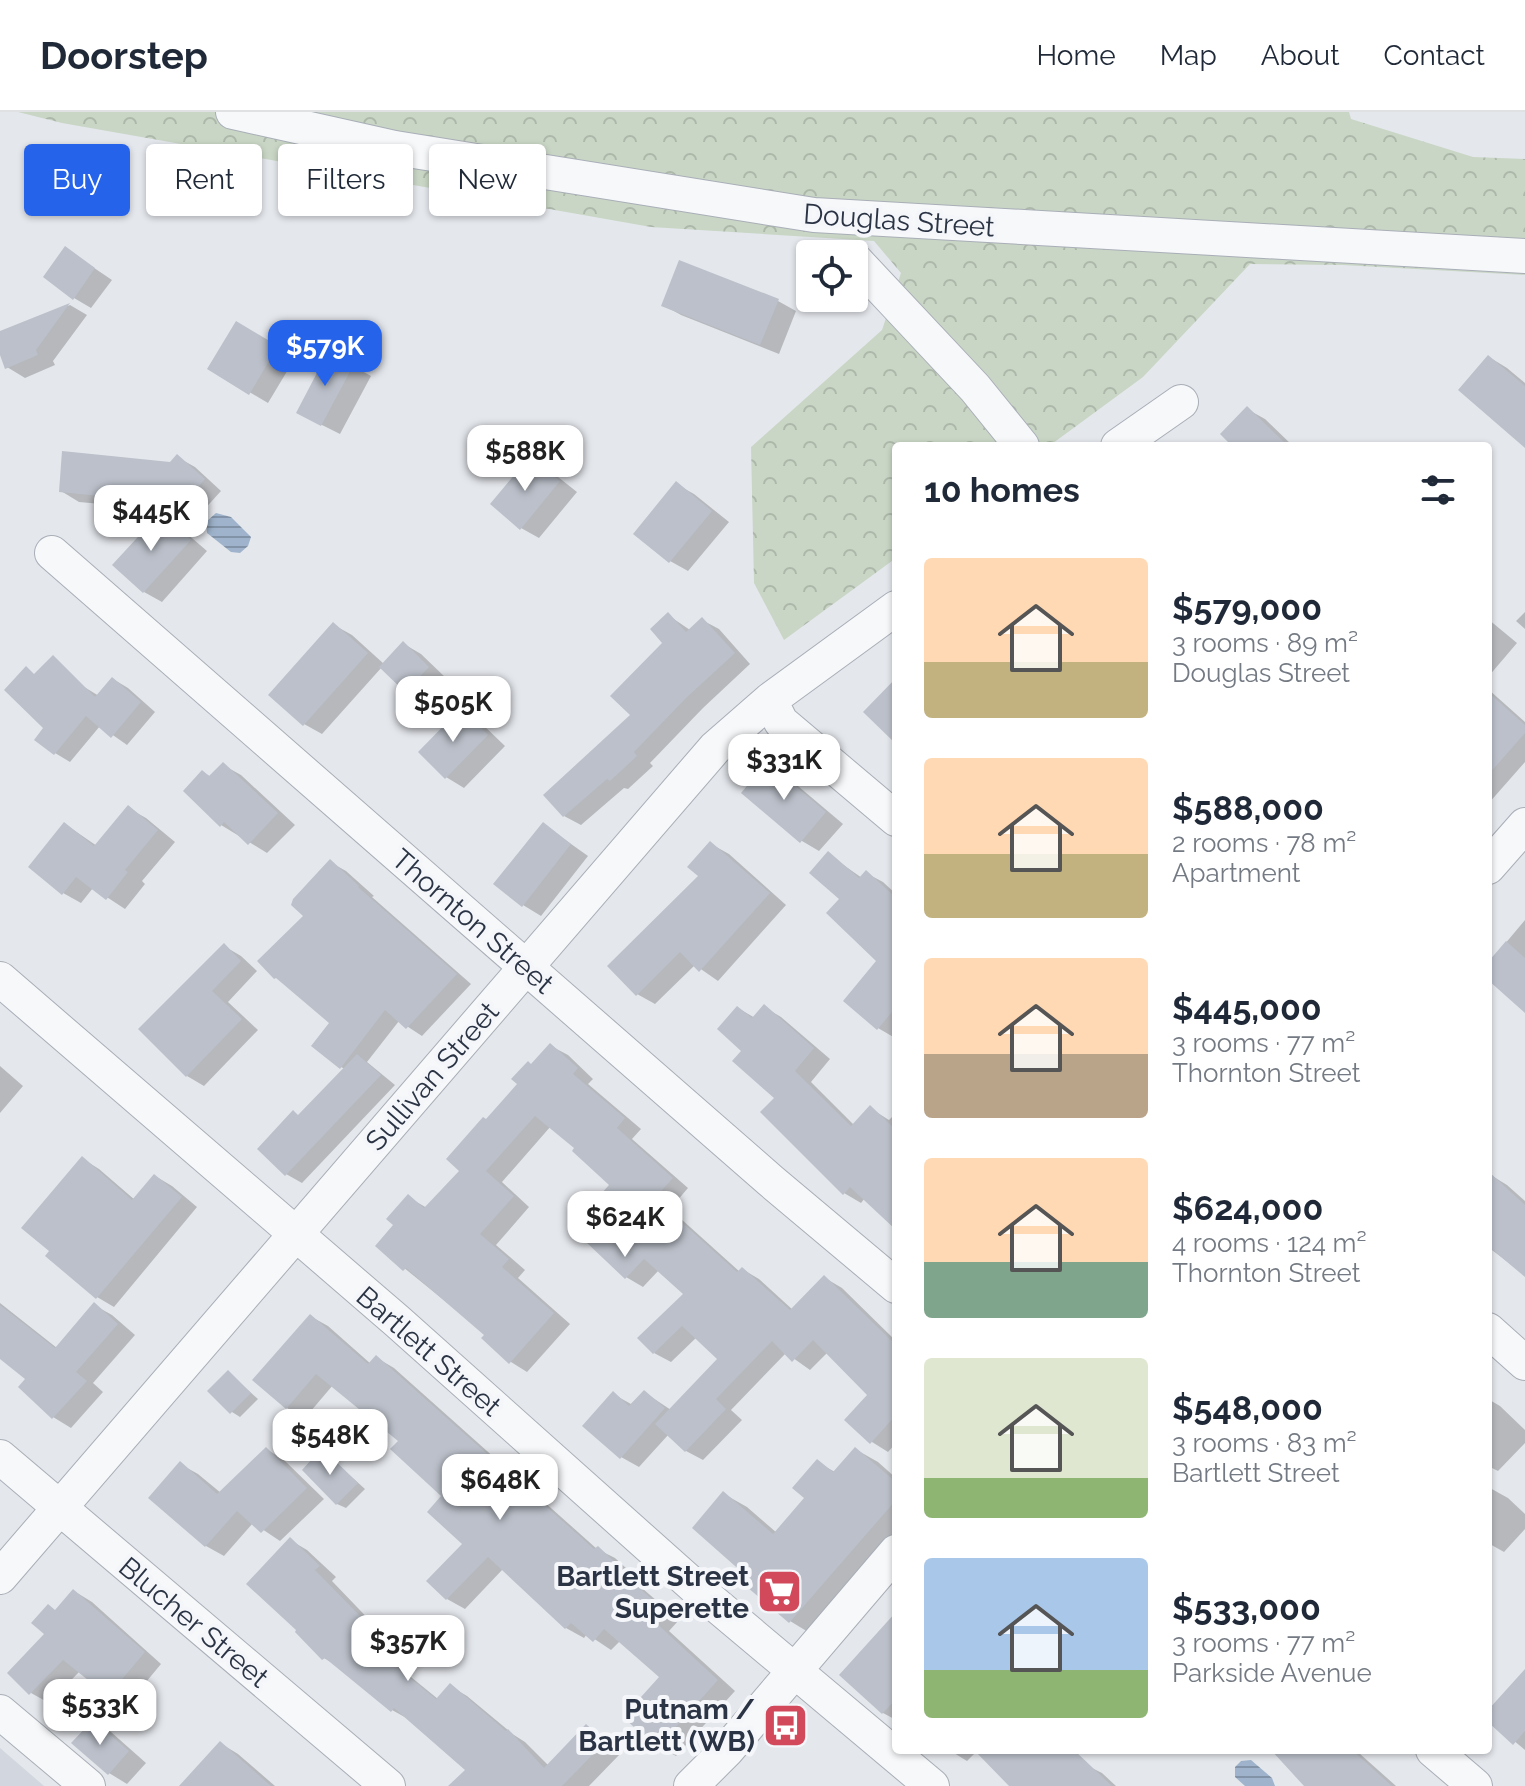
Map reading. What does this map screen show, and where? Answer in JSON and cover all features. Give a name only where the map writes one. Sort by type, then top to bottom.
[{"type":"street","name":"Douglas Street","points":[[240,113],[395,148],[814,215],[1525,256]]},
{"type":"street","points":[[814,215],[836,240]]},
{"type":"street","points":[[868,274],[975,388],[1019,442]]},
{"type":"street","points":[[1124,442],[1181,402]]},
{"type":"street","name":"Thornton Street","points":[[52,553],[771,1181],[892,1283]]},
{"type":"street","name":"Sullivan Street","points":[[0,1577],[715,748],[770,700],[892,611]]},
{"type":"street","points":[[770,700],[781,722],[892,816]]},
{"type":"street","points":[[1492,862],[1525,825]]},
{"type":"street","name":"Bartlett Street","points":[[0,979],[397,1321],[696,1588],[892,1752]]},
{"type":"street","points":[[1492,1334],[1525,1363]]},
{"type":"street","name":"Blucher Street","points":[[0,1457],[388,1786]]},
{"type":"street","points":[[691,1786],[727,1750],[892,1557]]},
{"type":"street","points":[[0,1712],[88,1786]]},
{"type":"street","name":"Bartlett Street","points":[[894,1754],[932,1786]]},
{"type":"street","points":[[1438,1754],[1475,1786]]},
{"type":"shaded area","points":[[0,1748],[44,1786],[0,1786]]},
{"type":"green space","points":[[18,112],[1349,112],[1351,119],[1473,157],[1525,159],[1525,275],[1342,265],[1250,264],[1143,377],[1054,442],[892,442],[892,561],[784,640],[754,583],[751,447],[882,330],[901,273],[874,241],[651,227],[546,208],[546,144],[429,144],[429,188],[413,185],[413,144],[278,144],[278,161],[262,158],[262,144],[181,144]]},
{"type":"water","points":[[216,513],[231,517],[251,537],[248,546],[240,553],[231,552],[207,533],[206,522]]},
{"type":"water","points":[[1251,1760],[1272,1778],[1275,1786],[1245,1786],[1235,1777],[1235,1767],[1241,1761]]},
{"type":"building","points":[[65,246],[95,268],[73,300],[43,277]]},
{"type":"building","points":[[679,260],[779,299],[760,345],[661,306]]},
{"type":"building","points":[[70,303],[36,350],[38,355],[5,369],[0,355],[0,331]]},
{"type":"building","points":[[236,321],[278,346],[249,395],[207,369]]},
{"type":"building","points":[[329,350],[354,364],[321,426],[296,413]]},
{"type":"building","points":[[1488,355],[1525,386],[1525,448],[1458,390]]},
{"type":"building","points":[[1247,406],[1284,442],[1228,442],[1220,434]]},
{"type":"building","points":[[62,451],[170,462],[177,454],[205,479],[183,504],[59,492]]},
{"type":"building","points":[[530,456],[560,481],[520,530],[490,504]]},
{"type":"building","points":[[676,481],[712,511],[669,563],[633,534]]},
{"type":"building","points":[[160,513],[191,540],[143,593],[112,565]]},
{"type":"building","points":[[668,612],[686,632],[702,617],[735,653],[634,752],[637,756],[563,817],[543,795],[630,715],[610,696],[662,643],[650,629]]},
{"type":"building","points":[[333,622],[368,653],[303,726],[268,695]]},
{"type":"building","points":[[403,641],[429,667],[405,692],[379,667]]},
{"type":"building","points":[[53,655],[95,697],[112,677],[141,702],[111,738],[86,716],[54,755],[34,740],[43,728],[4,690],[26,666],[34,674]]},
{"type":"building","points":[[892,682],[892,740],[863,712]]},
{"type":"building","points":[[1492,696],[1525,725],[1525,733],[1492,770]]},
{"type":"building","points":[[461,708],[488,735],[445,779],[418,752]]},
{"type":"building","points":[[223,762],[278,813],[248,845],[224,822],[220,827],[183,791],[202,770],[209,776]]},
{"type":"building","points":[[767,762],[826,812],[800,843],[741,793]]},
{"type":"building","points":[[128,805],[158,830],[125,870],[128,872],[106,900],[76,877],[62,895],[28,867],[64,822],[94,846]]},
{"type":"building","points":[[543,822],[571,844],[522,907],[493,884]]},
{"type":"building","points":[[710,841],[770,893],[699,972],[680,952],[636,996],[607,966],[698,876],[687,867]]},
{"type":"building","points":[[828,851],[859,878],[866,870],[892,894],[892,1012],[877,1030],[843,1001],[876,961],[826,913],[839,899],[809,873]]},
{"type":"building","points":[[330,859],[457,974],[406,1029],[385,1010],[340,1069],[311,1046],[329,1023],[274,979],[257,961],[303,916],[291,905],[293,899]]},
{"type":"building","points":[[1506,941],[1525,958],[1525,1013],[1492,984],[1492,957]]},
{"type":"building","points":[[224,943],[241,961],[212,991],[242,1019],[186,1077],[138,1029]]},
{"type":"building","points":[[764,1004],[814,1048],[795,1071],[851,1126],[870,1105],[892,1126],[892,1226],[850,1187],[843,1195],[760,1112],[774,1098],[732,1061],[741,1051],[717,1029],[737,1006],[752,1018]]},
{"type":"building","points":[[550,1043],[578,1068],[573,1074],[625,1118],[617,1128],[673,1178],[655,1198],[737,1272],[742,1267],[790,1310],[824,1275],[892,1341],[892,1419],[870,1444],[844,1420],[867,1395],[813,1340],[792,1362],[772,1341],[716,1399],[726,1409],[685,1452],[655,1424],[717,1359],[682,1326],[653,1354],[637,1338],[683,1294],[644,1259],[625,1279],[586,1242],[593,1232],[583,1223],[597,1208],[593,1203],[609,1185],[572,1151],[574,1148],[535,1116],[486,1171],[514,1196],[480,1234],[509,1259],[502,1267],[554,1313],[509,1364],[481,1338],[484,1335],[406,1268],[403,1271],[375,1246],[393,1225],[386,1219],[408,1194],[424,1208],[459,1171],[446,1159],[517,1084],[511,1079],[528,1061],[531,1064]]},
{"type":"building","points":[[357,1054],[381,1075],[285,1176],[257,1149],[293,1110],[298,1115]]},
{"type":"building","points":[[82,1156],[132,1200],[154,1174],[182,1197],[96,1299],[45,1256],[49,1251],[21,1228]]},
{"type":"building","points":[[1492,1175],[1525,1205],[1525,1277],[1492,1249]]},
{"type":"building","points":[[94,1302],[118,1324],[76,1372],[87,1381],[52,1419],[18,1387],[25,1379],[0,1359],[0,1305],[55,1348]]},
{"type":"building","points":[[310,1314],[368,1364],[376,1355],[594,1549],[598,1546],[621,1568],[619,1570],[663,1609],[653,1620],[718,1680],[657,1748],[623,1717],[659,1677],[604,1629],[593,1642],[571,1623],[565,1629],[488,1557],[446,1600],[426,1581],[462,1544],[427,1512],[441,1496],[390,1449],[398,1441],[316,1374],[286,1409],[252,1380]]},
{"type":"building","points":[[228,1370],[251,1393],[230,1414],[207,1391]]},
{"type":"building","points":[[644,1390],[665,1408],[620,1459],[582,1426],[613,1391],[629,1406]]},
{"type":"building","points":[[266,1447],[307,1488],[261,1533],[237,1511],[205,1547],[148,1498],[180,1461],[217,1494]]},
{"type":"building","points":[[855,1447],[892,1479],[892,1505],[789,1623],[747,1587],[752,1581],[692,1528],[723,1491],[773,1534],[804,1498],[792,1488],[817,1459],[833,1472]]},
{"type":"building","points":[[322,1448],[358,1483],[336,1505],[302,1470]]},
{"type":"building","points":[[290,1537],[320,1566],[315,1570],[364,1620],[352,1631],[436,1699],[450,1683],[506,1731],[508,1729],[544,1768],[586,1724],[605,1742],[562,1786],[448,1786],[465,1770],[394,1708],[391,1712],[325,1658],[322,1660],[296,1630],[246,1584]]},
{"type":"building","points":[[73,1589],[145,1652],[108,1696],[63,1660],[29,1695],[7,1673],[44,1634],[31,1623],[48,1604],[55,1610]]},
{"type":"building","points":[[892,1616],[892,1703],[882,1714],[839,1675]]},
{"type":"building","points":[[1525,1669],[1525,1731],[1513,1745],[1492,1726],[1492,1706]]},
{"type":"building","points":[[93,1720],[129,1751],[108,1775],[71,1743]]},
{"type":"building","points":[[220,1741],[271,1786],[179,1786]]},
{"type":"building","points":[[978,1754],[1078,1754],[1112,1786],[1009,1786]]},
{"type":"building","points":[[1275,1754],[1356,1754],[1392,1786],[1304,1786]]},
{"type":"place","name":"Bartlett Street Superette","points":[[780,1592]]},
{"type":"place","name":"Putnam / Bartlett (WB)","points":[[786,1725]]}]
